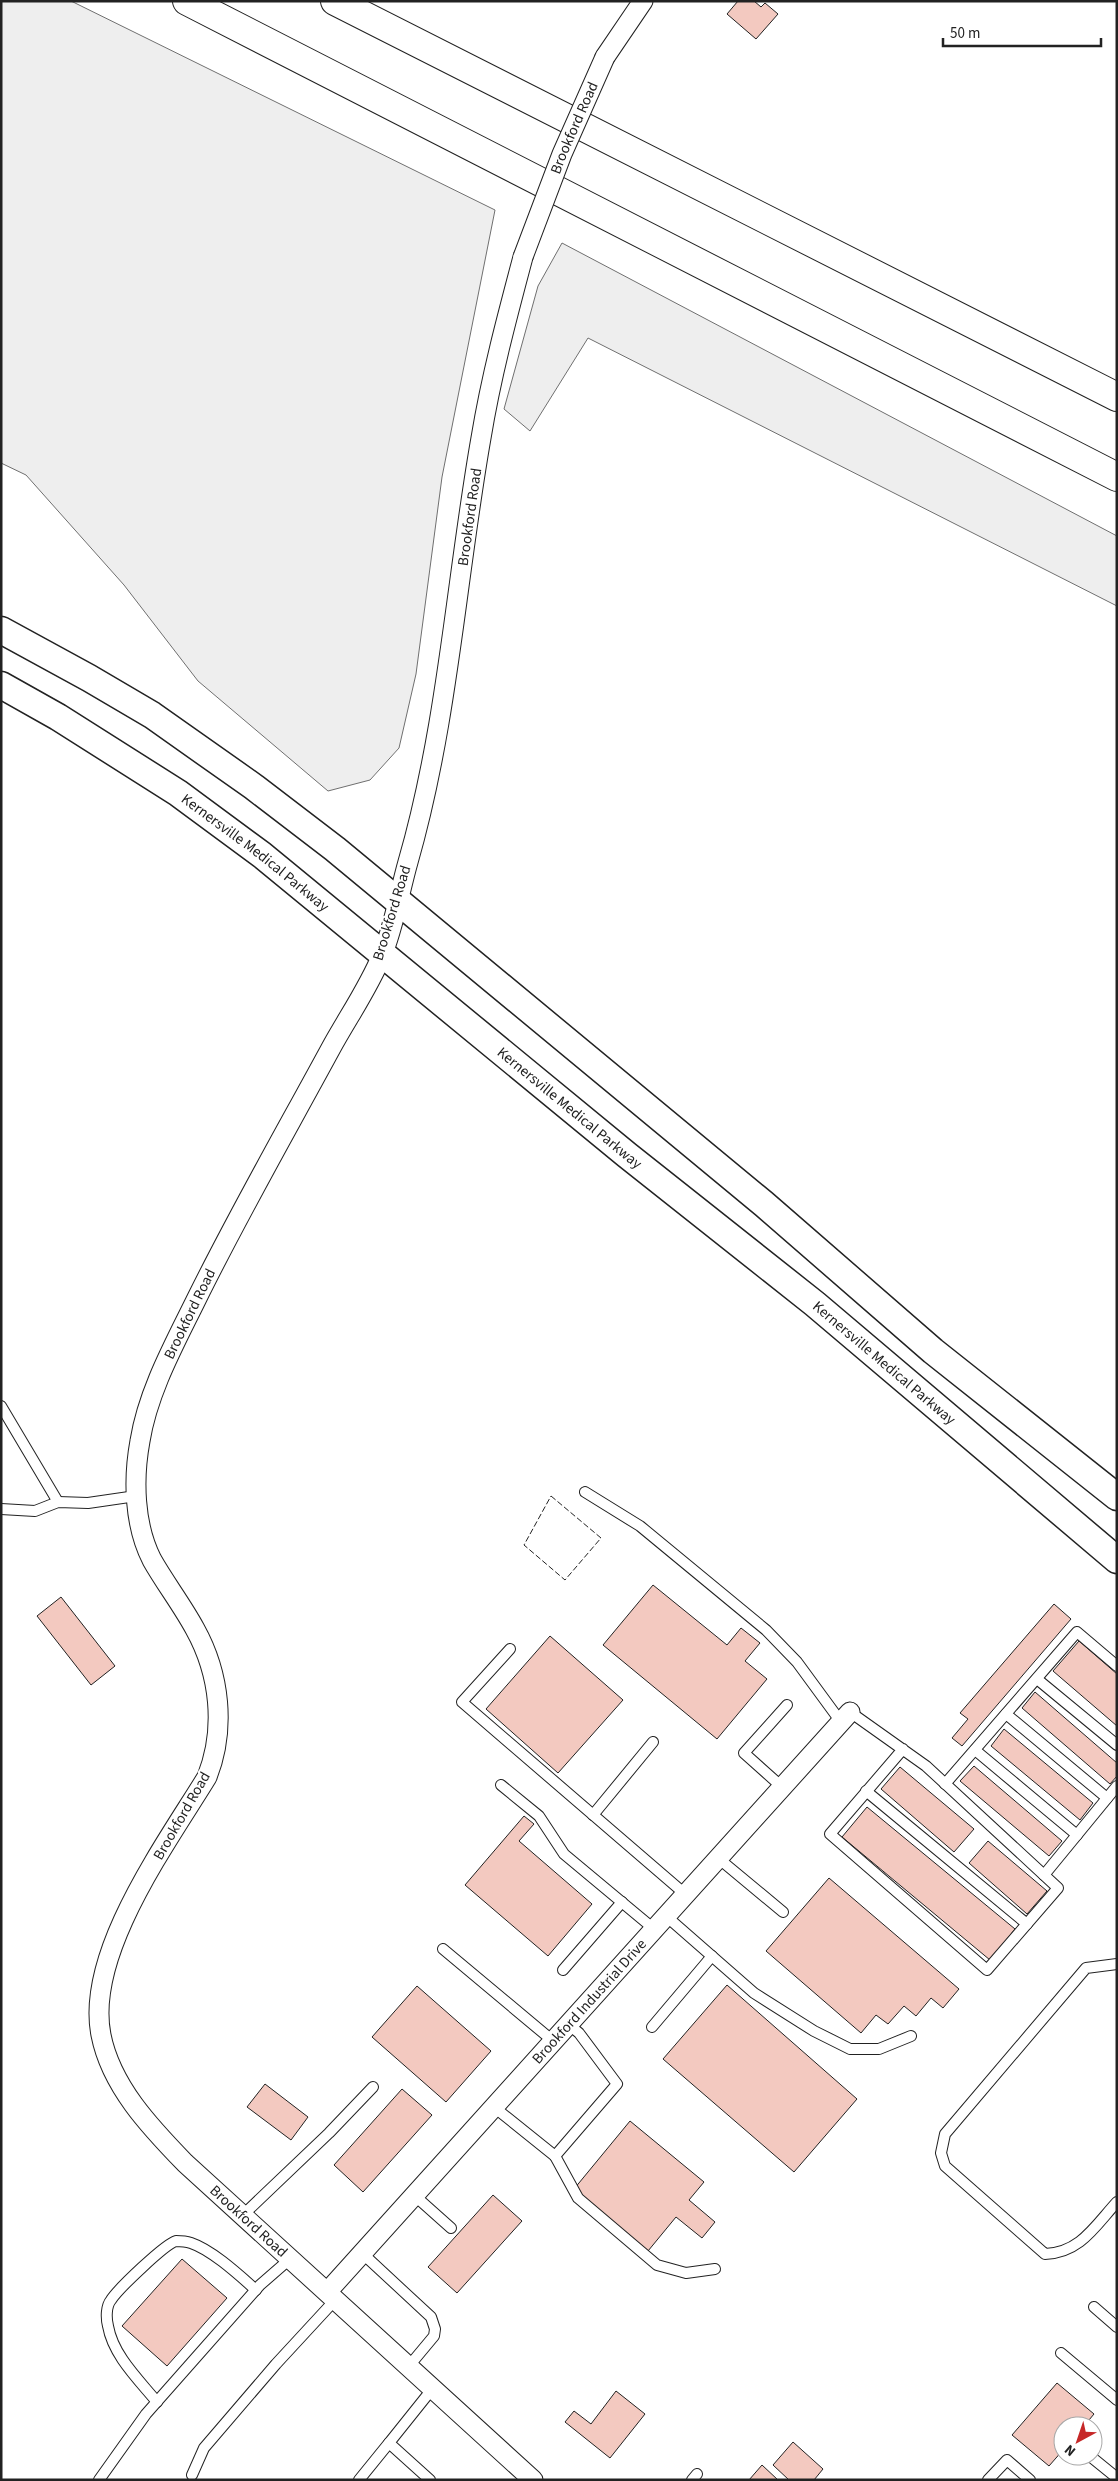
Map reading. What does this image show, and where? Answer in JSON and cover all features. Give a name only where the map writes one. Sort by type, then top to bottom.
[{"type":"highway","points":[[187,1],[1117,477]]},
{"type":"highway","points":[[335,1],[1117,396]]},
{"type":"main road","points":[[1,630],[89,678],[152,716],[254,787],[397,900],[764,1204],[941,1357],[1117,1496]]},
{"type":"main road","name":"Kernersville Medical Parkway","points":[[1,685],[108,748],[216,820],[383,954],[627,1155],[815,1304],[1117,1560]]},
{"type":"main road","points":[[860,1344],[887,1310]]},
{"type":"street","name":"Brookford Road","points":[[534,2480],[243,2215],[152,2129],[129,2098],[111,2064],[101,2037],[98,2018],[101,1989],[113,1943],[133,1899],[207,1777],[214,1758],[218,1731],[219,1702],[207,1654],[197,1632],[152,1559],[142,1532],[136,1496],[136,1465],[140,1437],[151,1400],[173,1347],[220,1252],[383,954],[420,819],[438,736],[480,440],[497,356],[523,257],[562,154],[605,57],[643,1]]},
{"type":"street","name":"Brookford Industrial Drive","points":[[332,2295],[362,2253],[845,1717]]},
{"type":"lane","points":[[1,1406],[58,1502]]},
{"type":"lane","points":[[585,1492],[640,1526],[766,1630],[845,1717],[903,1749],[926,1766],[1058,1888],[988,1970],[830,1834],[903,1749]]},
{"type":"lane","points":[[1,1509],[35,1511],[58,1502],[88,1503],[136,1496]]},
{"type":"lane","points":[[946,1784],[1077,1632],[1117,1666]]},
{"type":"lane","points":[[510,1649],[462,1702],[685,1894]]},
{"type":"lane","points":[[1037,1679],[1117,1745]]},
{"type":"lane","points":[[782,1787],[744,1753],[787,1705]]},
{"type":"lane","points":[[1006,1714],[1107,1798]]},
{"type":"lane","points":[[593,1815],[653,1742]]},
{"type":"lane","points":[[975,1750],[1077,1835]]},
{"type":"lane","points":[[501,1784],[539,1816],[564,1854],[622,1902],[660,1922],[712,1956],[754,1993],[814,2032],[850,2049],[879,2049],[911,2036]]},
{"type":"lane","points":[[1044,1875],[1117,1786]]},
{"type":"lane","points":[[866,1791],[1027,1924]]},
{"type":"lane","points":[[718,1858],[783,1912]]},
{"type":"lane","points":[[564,1970],[622,1902]]},
{"type":"lane","points":[[443,1949],[553,2041]]},
{"type":"lane","points":[[652,2027],[712,1956]]},
{"type":"lane","points":[[1117,1964],[1086,1968],[945,2134],[940,2153],[945,2166],[1045,2254],[1059,2254],[1080,2244],[1117,2202]]},
{"type":"lane","points":[[555,2156],[616,2084],[579,2033],[568,2024]]},
{"type":"lane","points":[[243,2215],[329,2133],[373,2087]]},
{"type":"lane","points":[[494,2106],[555,2156],[578,2198],[657,2265],[686,2273],[715,2269]]},
{"type":"lane","points":[[414,2195],[451,2228]]},
{"type":"lane","points":[[157,2402],[125,2363],[112,2341],[107,2325],[107,2311],[110,2301],[156,2255],[176,2241],[192,2243],[227,2264],[256,2290]]},
{"type":"lane","points":[[362,2253],[431,2317],[435,2329],[434,2336],[409,2366]]},
{"type":"lane","points":[[99,2480],[157,2402],[256,2290],[291,2258]]},
{"type":"lane","points":[[192,2475],[204,2448],[332,2295]]},
{"type":"lane","points":[[1094,2307],[1117,2327]]},
{"type":"lane","points":[[1061,2353],[1117,2400]]},
{"type":"lane","points":[[359,2480],[433,2388]]},
{"type":"lane","points":[[389,2443],[430,2480]]},
{"type":"lane","points":[[988,2480],[1007,2460],[1030,2480]]},
{"type":"lane","points":[[1102,2466],[1117,2478]]},
{"type":"shaded area","points":[[1,1],[71,1],[495,210],[442,477],[416,674],[399,748],[370,780],[328,791],[198,681],[124,585],[26,475],[1,463]]},
{"type":"shaded area","points":[[562,243],[1117,536],[1117,606],[588,338],[530,431],[504,409],[538,286]]},
{"type":"building","points":[[738,1],[754,1],[761,7],[765,3],[778,14],[756,39],[727,14]]},
{"type":"building","points":[[653,1585],[727,1645],[741,1628],[760,1643],[745,1661],[767,1679],[717,1739],[603,1645]]},
{"type":"building","points":[[61,1597],[115,1666],[91,1685],[37,1616]]},
{"type":"building","points":[[1054,1604],[1071,1619],[962,1746],[952,1738],[968,1719],[960,1713]]},
{"type":"building","points":[[550,1636],[623,1700],[558,1773],[486,1709]]},
{"type":"building","points":[[1079,1641],[1117,1674],[1117,1726],[1053,1671]]},
{"type":"building","points":[[1035,1692],[1117,1763],[1117,1776],[1110,1784],[1022,1708]]},
{"type":"building","points":[[1004,1729],[1093,1803],[1080,1820],[991,1746]]},
{"type":"building","points":[[974,1766],[1062,1841],[1049,1856],[960,1781]]},
{"type":"building","points":[[900,1767],[974,1829],[954,1852],[881,1789]]},
{"type":"building","points":[[867,1807],[1015,1929],[990,1960],[842,1837]]},
{"type":"building","points":[[524,1816],[534,1824],[519,1841],[592,1904],[548,1956],[465,1885]]},
{"type":"building","points":[[988,1841],[1047,1891],[1027,1914],[969,1863]]},
{"type":"building","points":[[829,1878],[959,1989],[943,2008],[931,1998],[916,2016],[904,2006],[888,2024],[876,2015],[861,2033],[766,1951]]},
{"type":"building","points":[[727,1985],[857,2099],[794,2172],[663,2059]]},
{"type":"building","points":[[417,1986],[491,2051],[446,2102],[372,2037]]},
{"type":"building","points":[[265,2084],[308,2117],[291,2140],[247,2107]]},
{"type":"building","points":[[402,2089],[432,2115],[363,2192],[334,2165]]},
{"type":"building","points":[[630,2121],[704,2182],[689,2200],[715,2222],[702,2238],[676,2217],[648,2251],[574,2189]]},
{"type":"building","points":[[493,2195],[522,2221],[457,2293],[428,2267]]},
{"type":"building","points":[[182,2259],[227,2298],[167,2366],[122,2326]]},
{"type":"building","points":[[1057,2383],[1094,2414],[1092,2416],[1053,2416],[1053,2461],[1049,2466],[1012,2435]]},
{"type":"building","points":[[616,2391],[645,2414],[610,2458],[565,2422],[574,2411],[591,2424]]},
{"type":"building","points":[[793,2442],[823,2469],[814,2480],[789,2480],[773,2465]]},
{"type":"building","points":[[762,2465],[778,2480],[749,2480]]},
{"type":"fence","points":[[551,1496],[601,1538],[565,1580],[524,1545],[551,1496]]}]
